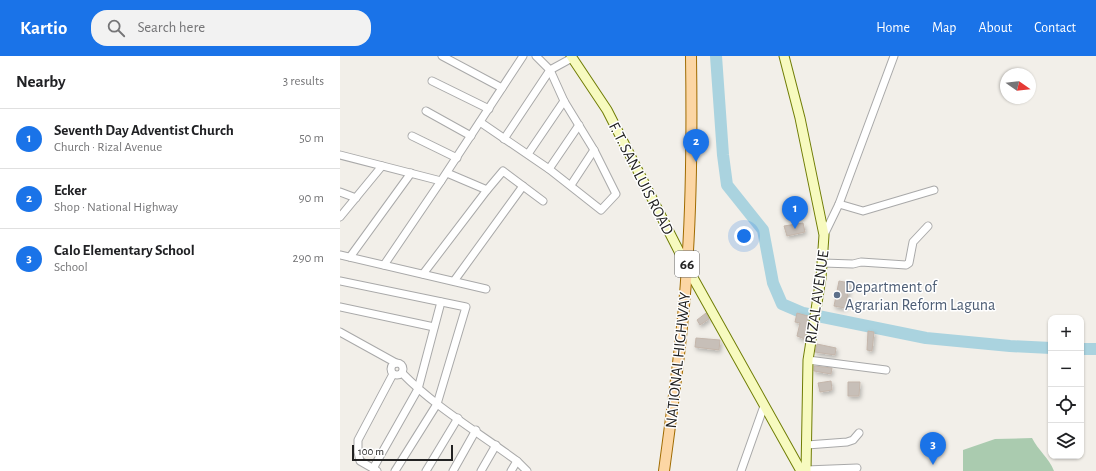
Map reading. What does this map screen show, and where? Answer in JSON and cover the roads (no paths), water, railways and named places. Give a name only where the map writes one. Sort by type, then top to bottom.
[{"type":"main road","name":"NATIONAL HIGHWAY","points":[[664,471],[679,354],[687,267],[691,176],[691,56]]},
{"type":"main road","name":"RIZAL AVENUE","points":[[784,56],[800,118],[824,235],[823,263],[808,360],[807,445],[804,471]]},
{"type":"main road","name":"F. T. SAN LUIS ROAD","points":[[572,57],[608,110],[687,267],[764,406],[804,471]]},
{"type":"street","points":[[442,56],[502,88]]},
{"type":"street","points":[[384,265],[442,181],[523,56]]},
{"type":"street","points":[[480,122],[549,169],[602,210],[616,194],[594,150],[564,101],[550,70],[536,56]]},
{"type":"street","points":[[824,235],[840,204],[894,56]]},
{"type":"street","points":[[504,139],[550,70],[572,57]]},
{"type":"street","points":[[432,82],[489,109]]},
{"type":"street","points":[[528,154],[564,101]]},
{"type":"street","points":[[426,111],[471,136]]},
{"type":"street","points":[[549,169],[579,125]]},
{"type":"street","points":[[412,136],[457,158]]},
{"type":"street","points":[[570,185],[594,150]]},
{"type":"street","points":[[340,155],[442,181]]},
{"type":"street","points":[[340,217],[382,166]]},
{"type":"street","points":[[423,274],[487,190],[504,171],[543,201]]},
{"type":"street","points":[[350,257],[411,173]]},
{"type":"street","points":[[447,173],[487,190]]},
{"type":"street","points":[[454,281],[523,186]]},
{"type":"street","points":[[840,204],[863,211],[934,190]]},
{"type":"street","points":[[340,192],[356,198]]},
{"type":"street","points":[[823,263],[853,264],[861,262],[906,265],[909,263],[913,242],[928,226]]},
{"type":"street","points":[[340,255],[486,289]]},
{"type":"street","points":[[340,281],[466,307],[437,404],[395,471]]},
{"type":"street","points":[[376,470],[375,465],[418,389],[441,302]]},
{"type":"street","points":[[340,307],[434,327]]},
{"type":"street","points":[[340,332],[402,366],[402,373],[418,389],[496,445],[517,461],[527,471]]},
{"type":"street","points":[[808,360],[886,370]]},
{"type":"street","points":[[376,470],[360,461],[358,440],[393,374],[391,368],[396,363]]},
{"type":"street","points":[[393,374],[398,375],[402,373]]},
{"type":"street","points":[[741,471],[764,406]]},
{"type":"street","points":[[426,471],[458,418]]},
{"type":"street","points":[[453,471],[476,430]]},
{"type":"street","points":[[807,445],[848,442],[853,440],[859,433]]},
{"type":"street","points":[[481,471],[496,445]]},
{"type":"street","points":[[511,471],[517,461]]},
{"type":"street","points":[[804,471],[857,468]]},
{"type":"waterway","points":[[716,56],[723,155],[727,185],[763,230],[773,283],[782,304],[803,313],[926,338],[1010,346],[1048,348]]},
{"type":"waterway","points":[[1084,349],[1096,349]]},
{"type":"place","name":"Ecker","points":[[696,162]]},
{"type":"place","name":"Seventh Day Adventist Church","points":[[795,229]]},
{"type":"place","name":"Department of Agrarian Reform Laguna","points":[[837,295]]},
{"type":"place","name":"Calo Elementary School","points":[[933,465]]}]
